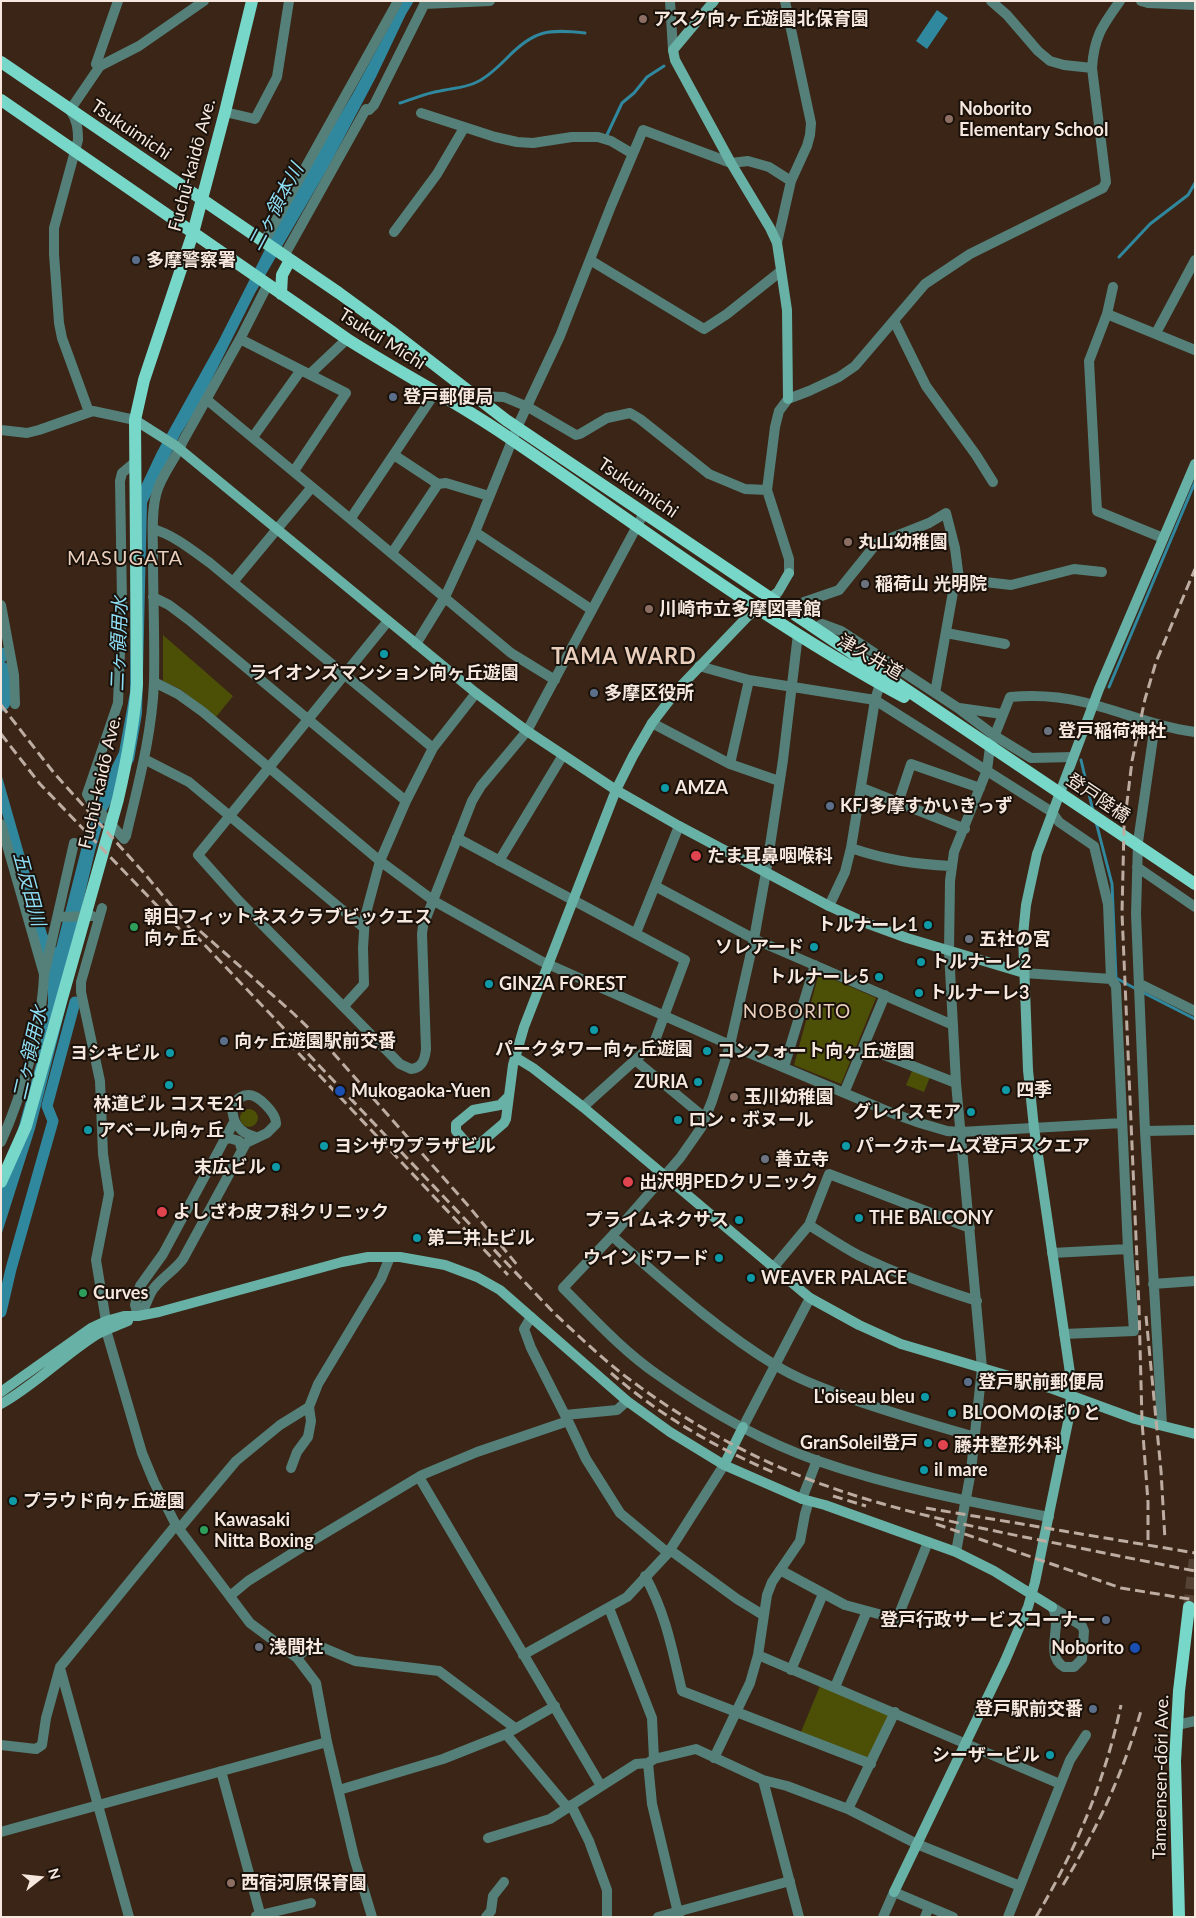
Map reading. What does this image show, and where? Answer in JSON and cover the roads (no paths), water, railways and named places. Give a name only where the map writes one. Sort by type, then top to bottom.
[{"type":"main road","name":"Fuchū-kaidō Ave.","points":[[1,1182],[26,1126],[129,753],[137,684],[135,420],[144,380],[193,233],[252,1]]},
{"type":"main road","name":"Tsukuimichi","points":[[1,62],[391,330],[473,396],[517,428],[982,741]]},
{"type":"main road","points":[[1,100],[193,233]]},
{"type":"main road","name":"Tsukui Michi","points":[[193,233],[347,339],[512,440],[758,608]]},
{"type":"main road","points":[[281,294],[285,256]]},
{"type":"main road","name":"津久井道","points":[[758,608],[880,684],[968,731]]},
{"type":"main road","name":"登戸陸橋","points":[[982,741],[1195,883]]},
{"type":"main road","name":"Tamaensen-dōri Ave.","points":[[1178,1917],[1175,1790],[1177,1725],[1189,1607]]},
{"type":"street","points":[[100,66],[96,64],[98,53],[118,1]]},
{"type":"street","points":[[89,412],[62,338],[59,323],[54,254],[54,228],[76,152],[78,127],[76,118],[70,110],[100,66],[139,46],[204,1]]},
{"type":"street","points":[[225,112],[255,119],[277,77],[289,1]]},
{"type":"street","points":[[265,243],[398,1]]},
{"type":"street","points":[[285,256],[366,109],[369,110],[374,105],[425,2],[490,1]]},
{"type":"street","points":[[670,1],[675,60],[770,228],[777,244],[788,323],[788,399]]},
{"type":"street","points":[[673,50],[714,1]]},
{"type":"street","points":[[777,244],[791,181],[807,146],[811,123],[785,1]]},
{"type":"street","points":[[991,1],[1007,15],[1038,51],[1050,60],[1064,65],[1092,68]]},
{"type":"street","points":[[509,1096],[500,1106],[473,1110],[456,1124],[456,1131],[469,1146],[477,1146],[504,1123],[509,1096],[515,1057],[524,1027],[616,790],[652,724],[699,666],[758,608],[771,599],[780,589],[789,573],[789,559],[767,490],[775,427],[779,411],[788,399],[839,377],[855,366],[925,284],[970,254],[1103,188],[1106,182],[1092,68],[1096,39],[1120,1]]},
{"type":"street","points":[[1141,1],[1195,5]]},
{"type":"street","points":[[420,113],[464,128],[517,142],[533,143],[598,137],[611,141],[633,154]]},
{"type":"street","points":[[394,232],[437,174],[464,128]]},
{"type":"street","points":[[416,644],[445,597],[475,532],[517,428],[560,336],[643,130],[732,163],[748,161],[769,167],[791,181]]},
{"type":"street","points":[[590,260],[704,329],[727,314],[772,276],[781,271]]},
{"type":"street","points":[[1156,333],[1195,260]]},
{"type":"street","points":[[135,462],[122,473],[120,481],[122,601],[118,703],[87,794],[92,803],[124,838],[144,759],[151,722],[154,682],[153,529],[156,495],[178,448],[240,339],[266,283]]},
{"type":"street","points":[[1113,287],[1107,314],[1089,361],[1097,510],[1163,538]]},
{"type":"street","points":[[1107,314],[1195,350]]},
{"type":"street","points":[[894,321],[926,386],[976,456],[992,482]]},
{"type":"street","points":[[240,339],[346,393],[294,471]]},
{"type":"street","points":[[252,437],[306,372],[347,339]]},
{"type":"street","points":[[351,518],[435,393]]},
{"type":"street","points":[[473,396],[504,397],[528,407],[576,435],[607,418],[630,413],[709,474],[745,488],[767,490]]},
{"type":"street","points":[[206,398],[511,653],[555,680]]},
{"type":"street","points":[[1,430],[27,432],[39,430],[93,411],[135,420],[178,448],[476,693],[527,731],[616,790],[829,906],[866,923],[949,951],[1024,973],[1111,979]]},
{"type":"street","points":[[394,455],[438,484],[446,483],[489,496]]},
{"type":"street","points":[[883,1917],[1008,1652],[1032,1594],[1049,1517],[1069,1417],[1071,1396],[1064,1334],[1034,1128],[1028,1070],[1024,928],[1028,888],[1037,854],[1093,704],[1195,464]]},
{"type":"street","points":[[392,553],[438,484]]},
{"type":"street","points":[[233,582],[312,487]]},
{"type":"street","points":[[388,621],[198,855],[239,901],[406,1068],[416,1068],[421,1065],[425,1056],[426,1045],[423,926],[472,801],[481,786],[527,731],[644,513]]},
{"type":"street","points":[[798,617],[798,606],[804,602],[839,590],[876,544],[930,523],[946,513],[959,579],[953,592],[935,693]]},
{"type":"street","points":[[153,529],[188,547],[233,582],[433,748]]},
{"type":"street","points":[[475,532],[592,610]]},
{"type":"street","points":[[959,579],[1011,585],[1074,569],[1102,572]]},
{"type":"street","points":[[153,597],[169,605],[189,620],[406,801]]},
{"type":"street","points":[[1,605],[14,675],[15,704]]},
{"type":"street","points":[[815,628],[822,624],[841,631],[958,708],[995,736],[1032,758],[1073,757]]},
{"type":"street","points":[[946,633],[1005,644]]},
{"type":"street","points":[[798,634],[766,872],[754,939],[730,1045],[705,1118],[688,1147],[612,1236],[563,1288],[614,1339],[657,1375],[743,1427],[817,1460],[867,1476],[966,1501],[1049,1517]]},
{"type":"street","points":[[699,666],[749,680],[875,700],[1052,812],[1059,822],[1094,846],[1108,904],[1111,979],[1116,986],[1128,1249],[1134,1331],[1064,1334]]},
{"type":"street","points":[[730,764],[749,680]]},
{"type":"street","points":[[154,682],[184,698],[380,861],[434,901],[548,965],[844,1093],[920,1123],[948,1131],[960,1132],[1122,1123]]},
{"type":"street","points":[[829,906],[845,872],[851,848],[875,700],[880,684]]},
{"type":"street","points":[[344,1006],[364,984],[364,928],[380,861],[406,801],[433,748],[476,693]]},
{"type":"street","points":[[956,1552],[966,1501],[982,1368],[956,1082],[949,951],[951,866],[954,852],[965,829],[987,770],[990,747],[1010,697],[1033,695],[1057,697],[1093,704],[1155,724],[1195,732]]},
{"type":"street","points":[[958,708],[1002,714]]},
{"type":"street","points":[[652,724],[730,764],[779,781]]},
{"type":"street","points":[[1155,724],[1138,842],[1136,914],[1145,1131],[1162,1425]]},
{"type":"street","points":[[499,861],[564,755]]},
{"type":"street","points":[[144,759],[189,782],[364,928]]},
{"type":"street","points":[[898,803],[911,764],[980,788]]},
{"type":"street","points":[[862,788],[965,829]]},
{"type":"street","points":[[1059,795],[1076,808],[1093,813]]},
{"type":"street","points":[[1,824],[45,971]]},
{"type":"street","points":[[636,933],[679,826]]},
{"type":"street","points":[[457,838],[685,960],[654,1043],[583,1107]]},
{"type":"street","points":[[1138,842],[1195,883]]},
{"type":"street","points":[[1,1142],[10,1122],[36,1033],[45,971],[61,917],[74,843]]},
{"type":"street","points":[[851,848],[882,858],[920,865],[951,866]]},
{"type":"street","points":[[1137,867],[1195,907]]},
{"type":"street","points":[[655,886],[754,939],[953,1025]]},
{"type":"street","points":[[61,917],[98,913],[81,982],[81,992],[100,1081],[103,1154],[109,1194],[96,1260],[106,1325],[142,1453],[154,1482],[178,1527],[250,1623],[297,1658],[316,1683],[327,1742],[354,1856],[372,1917]]},
{"type":"street","points":[[784,1067],[815,965]]},
{"type":"street","points":[[1140,989],[1195,1011]]},
{"type":"street","points":[[844,1093],[864,1048],[884,995]]},
{"type":"street","points":[[864,1048],[956,1082]]},
{"type":"street","points":[[515,1057],[534,1068],[583,1107],[810,1298],[859,1325],[901,1344],[1071,1396],[1135,1419],[1195,1434]]},
{"type":"street","points":[[635,1060],[705,1118]]},
{"type":"street","points":[[138,1316],[146,1307],[154,1288],[183,1259],[246,1143],[267,1133],[276,1124],[276,1116],[258,1097],[251,1094],[241,1096],[232,1105],[234,1122],[242,1131],[256,1137]]},
{"type":"street","points":[[138,1316],[135,1300],[140,1286],[163,1254],[234,1122]]},
{"type":"street","points":[[1145,1131],[1195,1130]]},
{"type":"street","points":[[224,1140],[229,1138],[239,1141],[242,1150]]},
{"type":"street","points":[[773,1268],[809,1225],[829,1174],[970,1228]]},
{"type":"street","points":[[809,1225],[856,1254],[887,1269],[924,1284],[977,1301]]},
{"type":"street","points":[[612,1236],[701,1313],[775,1365],[827,1390],[887,1411],[975,1437]]},
{"type":"street","points":[[1052,1254],[1128,1249]]},
{"type":"street","points":[[1,1392],[78,1336],[124,1316],[138,1316],[159,1312],[342,1262],[368,1257],[390,1257],[433,1262],[471,1274],[500,1290],[627,1402],[670,1432],[724,1464],[806,1500],[956,1552],[994,1571],[1079,1623],[1084,1631],[1082,1659],[1074,1667],[1064,1667],[1057,1661],[1055,1648],[1056,1614],[1052,1607]]},
{"type":"street","points":[[291,1468],[297,1452],[308,1437],[311,1421],[309,1407],[318,1384],[381,1278],[390,1257]]},
{"type":"street","points":[[1153,1284],[1195,1281]]},
{"type":"street","points":[[524,1655],[626,1597],[669,1551],[724,1464],[793,1326],[810,1298]]},
{"type":"street","points":[[531,1317],[524,1329],[530,1348],[567,1418],[586,1459],[620,1513],[669,1551],[763,1615]]},
{"type":"street","points":[[1,1404],[33,1383],[106,1325]]},
{"type":"street","points":[[230,1596],[248,1581],[419,1477],[477,1452],[567,1418],[617,1410],[627,1402]]},
{"type":"street","points":[[1,1745],[36,1749],[42,1745],[46,1718],[60,1667],[236,1461],[280,1425],[309,1407]]},
{"type":"street","points":[[714,1758],[750,1683],[758,1655],[767,1595],[772,1582],[800,1541],[806,1500],[817,1460]]},
{"type":"street","points":[[419,1477],[601,1786]]},
{"type":"street","points":[[780,1570],[845,1605],[897,1619],[928,1542]]},
{"type":"street","points":[[645,1576],[660,1605],[665,1620],[682,1691],[871,1764]]},
{"type":"street","points":[[791,1670],[824,1594]]},
{"type":"street","points":[[609,1608],[652,1718],[652,1804],[678,1914]]},
{"type":"street","points":[[835,1687],[867,1611]]},
{"type":"street","points":[[297,1658],[312,1643],[354,1661],[439,1671],[510,1731],[569,1806],[589,1841],[607,1890],[608,1917]]},
{"type":"street","points":[[758,1655],[1060,1784]]},
{"type":"street","points":[[60,1667],[129,1917]]},
{"type":"street","points":[[339,1790],[443,1759],[510,1731],[555,1706]]},
{"type":"street","points":[[848,1810],[895,1712]]},
{"type":"street","points":[[1177,1725],[1195,1721]]},
{"type":"street","points":[[1008,1917],[1070,1760],[1086,1735]]},
{"type":"street","points":[[1,1832],[327,1742]]},
{"type":"street","points":[[488,1838],[550,1819],[636,1764],[696,1749],[763,1780],[787,1786],[848,1810],[917,1844],[1020,1886]]},
{"type":"street","points":[[221,1771],[259,1916],[311,1902]]},
{"type":"street","points":[[763,1780],[799,1917]]},
{"type":"street","points":[[658,1917],[678,1914],[790,1881]]},
{"type":"street","points":[[486,1917],[491,1910],[493,1896],[504,1882]]},
{"type":"street","points":[[894,1892],[953,1916]]},
{"type":"street","points":[[925,1917],[929,1907]]},
{"type":"water","points":[[403,1],[414,1],[330,164],[255,293],[201,401],[180,435],[147,503],[142,714],[134,760],[106,812],[95,851],[77,928],[66,1006],[35,1129],[1,1236],[1,1191],[36,1064],[48,1003],[48,985],[1,809],[1,773],[47,934],[56,948],[84,838],[98,794],[119,752],[130,692],[131,507],[157,452],[218,342],[293,194],[352,95]]},
{"type":"water","points":[[937,10],[948,18],[927,49],[916,41]]},
{"type":"waterway","points":[[400,103],[430,93],[463,87],[477,82],[493,72],[525,42],[534,37],[561,31],[585,33]]},
{"type":"waterway","points":[[606,137],[622,103],[634,93],[647,77],[664,66]]},
{"type":"waterway","points":[[1119,257],[1150,224],[1188,195],[1195,183]]},
{"type":"waterway","points":[[1109,687],[1195,482]]},
{"type":"waterway","name":"二ヶ領本川","points":[[1,658],[4,653]]},
{"type":"waterway","name":"五反田川","points":[[1,671],[4,688],[1,702]]},
{"type":"waterway","points":[[1081,760],[1093,811]]},
{"type":"waterway","points":[[1096,822],[1112,884],[1116,978],[1136,989]]},
{"type":"waterway","points":[[1142,992],[1195,1019]]},
{"type":"waterway","points":[[1,1312],[11,1269],[53,1121],[47,1106],[75,1002]]},
{"type":"tunnel","points":[[1189,1607],[1195,1557]]},
{"type":"railway","points":[[1148,1540],[1148,1502],[1142,1421],[1122,913],[1124,827],[1132,761],[1145,699],[1156,662],[1195,569]]},
{"type":"railway","points":[[1,705],[54,773],[144,873],[199,939],[555,1314],[609,1364],[629,1379],[686,1418],[746,1452],[788,1471],[846,1493],[964,1524],[1195,1571]]},
{"type":"railway","points":[[1,734],[40,784],[193,943]]},
{"type":"railway","points":[[200,931],[294,1014],[328,1047],[471,1209],[518,1266]]},
{"type":"railway","points":[[288,1042],[508,1275]]},
{"type":"railway","points":[[1146,1316],[1161,1471],[1165,1540]]},
{"type":"railway","points":[[611,1373],[668,1417],[731,1453],[775,1473]]},
{"type":"railway","points":[[833,1496],[866,1506]]},
{"type":"railway","points":[[926,1508],[1195,1553]]},
{"type":"railway","points":[[936,1524],[1121,1588],[1195,1600]]},
{"type":"railway","points":[[1036,1917],[1064,1866],[1088,1814],[1107,1761],[1121,1705]]},
{"type":"railway","points":[[1063,1885],[1108,1801],[1126,1757],[1141,1711]]},
{"type":"place","name":"アスク向ヶ丘遊園北保育園","points":[[643,19]]},
{"type":"place","name":"Noborito Elementary School","points":[[949,119]]},
{"type":"place","name":"多摩警察署","points":[[136,260]]},
{"type":"place","name":"登戸郵便局","points":[[393,397]]},
{"type":"place","name":"丸山幼稚園","points":[[848,542]]},
{"type":"place","name":"稲荷山 光明院","points":[[865,584]]},
{"type":"place","name":"川崎市立多摩図書館","points":[[649,609]]},
{"type":"place","name":"ライオンズマンション向ヶ丘遊園","points":[[384,654]]},
{"type":"place","name":"多摩区役所","points":[[594,693]]},
{"type":"place","name":"登戸稲荷神社","points":[[1048,731]]},
{"type":"place","name":"AMZA","points":[[665,788]]},
{"type":"place","name":"KFJ多摩すかいきっず","points":[[830,806]]},
{"type":"place","name":"たま耳鼻咽喉科","points":[[696,856]]},
{"type":"place","name":"トルナーレ1","points":[[928,925]]},
{"type":"place","name":"朝日フィットネスクラブビックエス 向ヶ丘","points":[[134,927]]},
{"type":"place","name":"五社の宮","points":[[969,939]]},
{"type":"place","name":"ソレアード","points":[[814,947]]},
{"type":"place","name":"トルナーレ2","points":[[921,962]]},
{"type":"place","name":"トルナーレ5","points":[[879,977]]},
{"type":"place","name":"GINZA FOREST","points":[[489,984]]},
{"type":"place","name":"トルナーレ3","points":[[919,993]]},
{"type":"place","name":"パークタワー向ヶ丘遊園","points":[[594,1030]]},
{"type":"place","name":"向ヶ丘遊園駅前交番","points":[[224,1041]]},
{"type":"place","name":"コンフォート向ヶ丘遊園","points":[[707,1051]]},
{"type":"place","name":"ヨシキビル","points":[[170,1053]]},
{"type":"place","name":"ZURIA","points":[[698,1082]]},
{"type":"place","name":"林道ビル コスモ21","points":[[169,1085]]},
{"type":"place","name":"四季","points":[[1006,1090]]},
{"type":"place","name":"Mukogaoka-Yuen","points":[[340,1091]]},
{"type":"place","name":"玉川幼稚園","points":[[734,1097]]},
{"type":"place","name":"グレイスモア","points":[[971,1112]]},
{"type":"place","name":"ロン・ボヌール","points":[[678,1120]]},
{"type":"place","name":"アベール向ヶ丘","points":[[88,1130]]},
{"type":"place","name":"ヨシザワプラザビル","points":[[324,1146]]},
{"type":"place","name":"パークホームズ登戸スクエア","points":[[846,1146]]},
{"type":"place","name":"善立寺","points":[[765,1159]]},
{"type":"place","name":"末広ビル","points":[[276,1167]]},
{"type":"place","name":"出沢明PEDクリニック","points":[[628,1182]]},
{"type":"place","name":"よしざわ皮フ科クリニック","points":[[162,1212]]},
{"type":"place","name":"THE BALCONY","points":[[859,1218]]},
{"type":"place","name":"プライムネクサス","points":[[739,1220]]},
{"type":"place","name":"第二井上ビル","points":[[417,1238]]},
{"type":"place","name":"ウインドワード","points":[[719,1258]]},
{"type":"place","name":"WEAVER PALACE","points":[[751,1278]]},
{"type":"place","name":"Curves","points":[[83,1293]]},
{"type":"place","name":"登戸駅前郵便局","points":[[968,1382]]},
{"type":"place","name":"L'oiseau bleu","points":[[925,1397]]},
{"type":"place","name":"BLOOMのぼりと","points":[[952,1413]]},
{"type":"place","name":"GranSoleil登戸","points":[[928,1443]]},
{"type":"place","name":"藤井整形外科","points":[[943,1445]]},
{"type":"place","name":"il mare","points":[[924,1470]]},
{"type":"place","name":"プラウド向ヶ丘遊園","points":[[13,1501]]},
{"type":"place","name":"Kawasaki Nitta Boxing","points":[[204,1530]]},
{"type":"place","name":"登戸行政サービスコーナー","points":[[1106,1620]]},
{"type":"place","name":"浅間社","points":[[259,1647]]},
{"type":"place","name":"Noborito","points":[[1135,1648]]},
{"type":"place","name":"登戸駅前交番","points":[[1093,1709]]},
{"type":"place","name":"シーザービル","points":[[1050,1755]]},
{"type":"place","name":"西宿河原保育園","points":[[231,1883]]},
{"type":"district","name":"MASUGATA","points":[[125,559]]},
{"type":"district","name":"TAMA WARD","points":[[624,657]]},
{"type":"district","name":"NOBORITO","points":[[797,1012]]},
{"type":"water label","name":"二ヶ領用水","points":[[119,644]]},
{"type":"water label","name":"二ヶ領用水","points":[[30,1053]]}]
